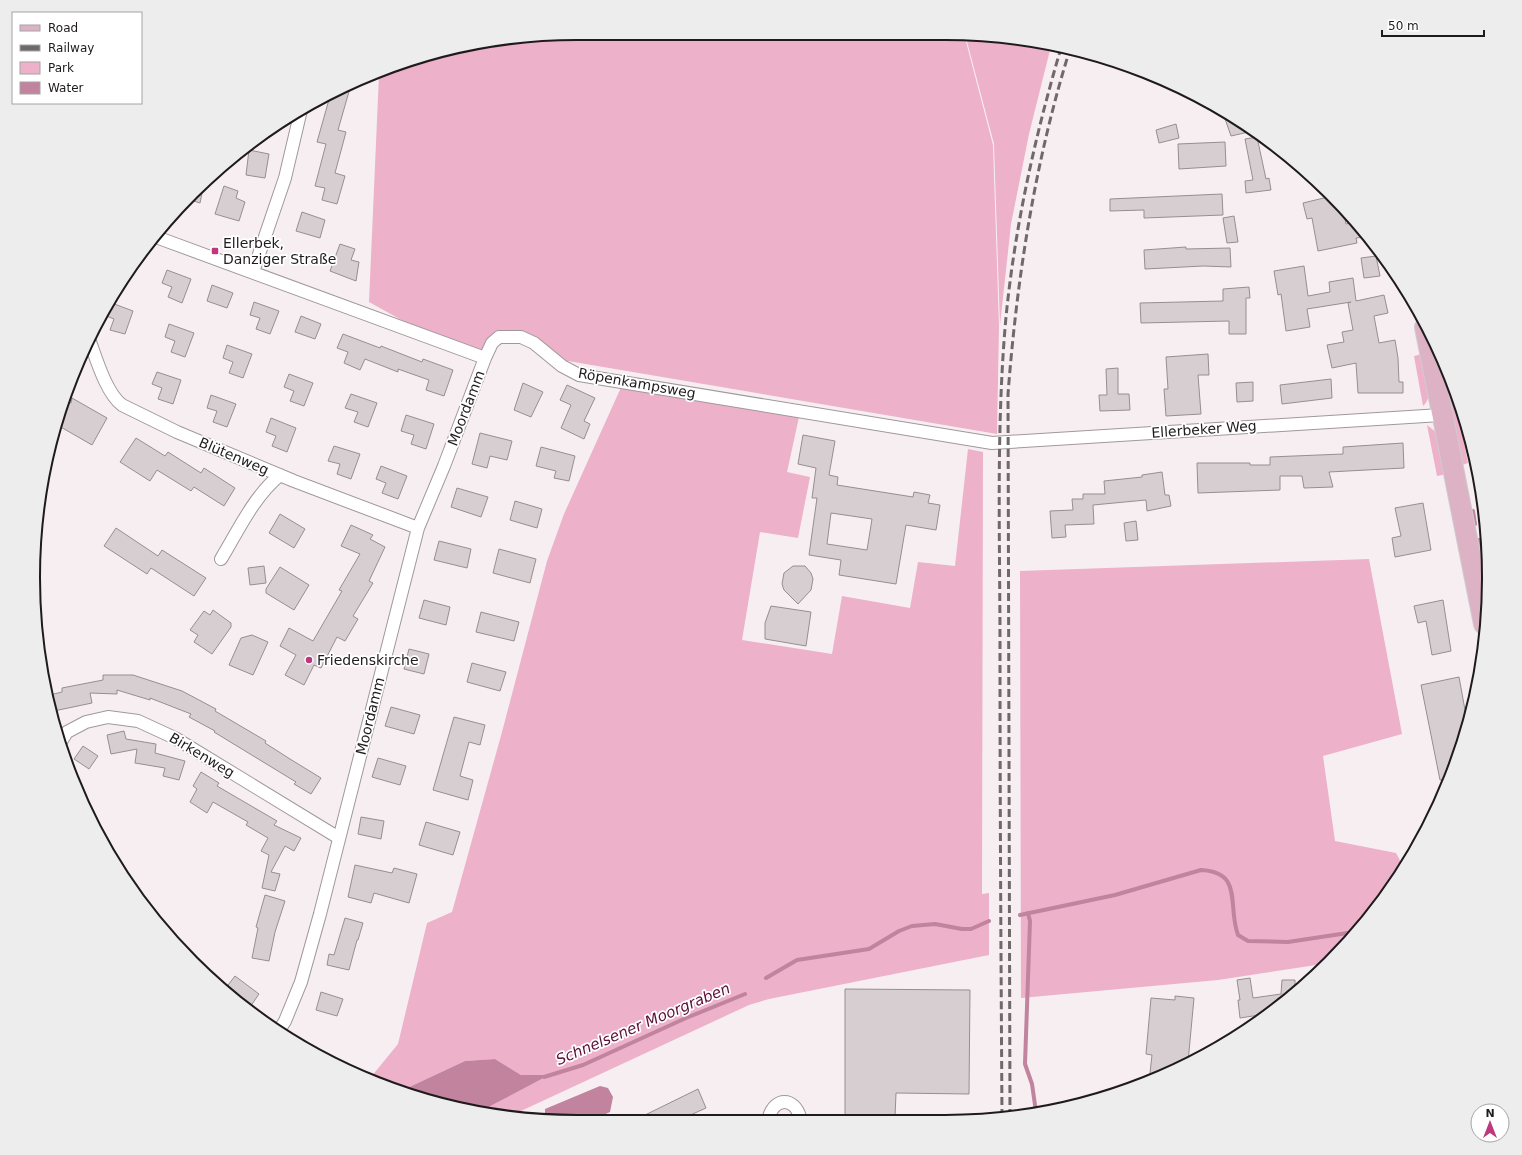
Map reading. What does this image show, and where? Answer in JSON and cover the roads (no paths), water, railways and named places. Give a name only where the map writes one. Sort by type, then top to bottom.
[{"type":"main road","points":[[1428,341],[1441,415],[1481,610]]},
{"type":"street","points":[[253,272],[285,178],[299,118]]},
{"type":"street","points":[[160,239],[220,262],[253,272],[485,358]]},
{"type":"street","name":"Röpenkampsweg","points":[[485,358],[492,343],[499,336],[521,337],[534,343],[562,366],[579,375],[967,439]]},
{"type":"street","name":"Blütenweg","points":[[92,348],[115,400],[122,405],[177,432],[236,455],[280,475],[418,528]]},
{"type":"street","name":"Moordamm","points":[[282,1026],[301,982],[418,528],[444,466],[485,358]]},
{"type":"street","name":"Ellerbeker Weg","points":[[967,439],[1008,444],[1149,433],[1441,415]]},
{"type":"street","points":[[221,559],[260,497],[271,483],[280,475]]},
{"type":"street","name":"Birkenweg","points":[[64,736],[67,732],[86,722],[108,717],[138,721],[175,738],[339,838]]},
{"type":"street","points":[[770,1115],[773,1108],[777,1105],[789,1102],[798,1110],[799,1115]]},
{"type":"water","points":[[495,1059],[521,1075],[549,1075],[488,1107],[438,1097],[409,1087],[465,1061]]},
{"type":"water","points":[[600,1086],[608,1088],[613,1097],[610,1112],[603,1115],[545,1114],[545,1109]]},
{"type":"waterway","points":[[1473,511],[1475,524]]},
{"type":"waterway","points":[[1479,540],[1481,553]]},
{"type":"waterway","points":[[1020,915],[1115,895],[1201,870],[1214,872],[1223,877],[1229,884],[1232,892],[1235,924],[1238,935],[1248,941],[1288,942],[1348,933]]},
{"type":"waterway","points":[[1028,913],[1030,921],[1025,1064],[1032,1084],[1035,1107]]},
{"type":"waterway","name":"Schnelsener Moorgraben","points":[[766,978],[797,960],[869,949],[899,931],[912,926],[935,924],[962,929],[971,929],[989,921]]},
{"type":"waterway","name":"Schnelsener Moorgraben","points":[[544,1077],[583,1065],[686,1018],[745,994]]},
{"type":"railway","points":[[1002,1111],[999,482],[1003,358],[1010,283],[1027,181],[1060,52]]},
{"type":"railway","points":[[1010,1111],[1008,394],[1022,263],[1029,220],[1047,134],[1068,54]]},
{"type":"place","name":"Ellerbek, Danziger Straße","points":[[215,251]]},
{"type":"place","name":"Friedenskirche","points":[[309,660]]}]
